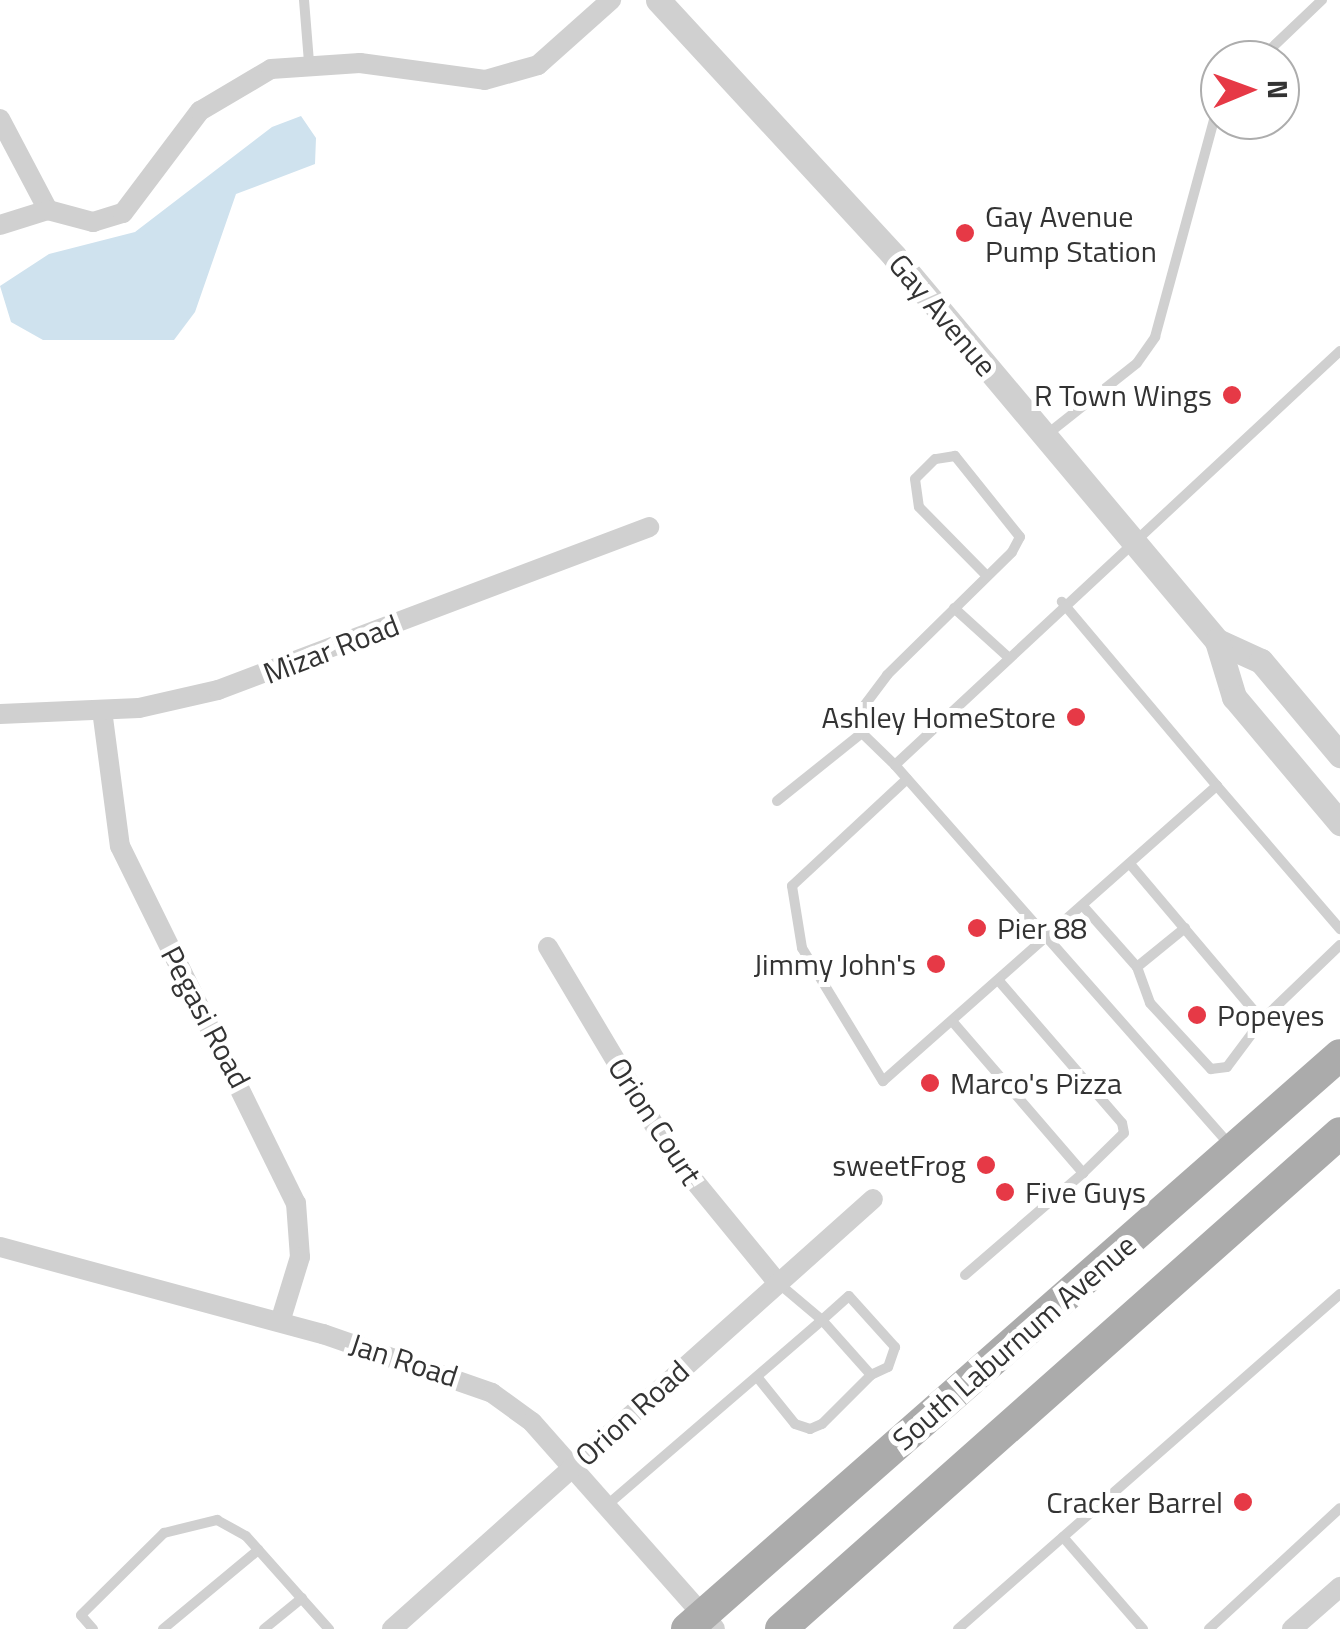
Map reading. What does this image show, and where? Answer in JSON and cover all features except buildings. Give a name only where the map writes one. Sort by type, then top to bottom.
[{"type":"main road","name":"South Laburnum Avenue","points":[[702,1625],[1340,1055]]},
{"type":"main road","name":"South Laburnum Avenue","points":[[781,1629],[1340,1134]]},
{"type":"street","points":[[0,225],[48,210],[93,222],[123,213],[200,111],[271,69],[309,62],[485,80],[538,64],[610,0]]},
{"type":"street","name":"Gay Avenue","points":[[658,0],[894,256],[1130,543],[1217,641],[1261,661],[1336,743]]},
{"type":"street","points":[[0,119],[48,210]]},
{"type":"street","name":"Mizar Road","points":[[0,714],[139,708],[258,678],[649,527]]},
{"type":"street","name":"Gay Avenue","points":[[1217,641],[1234,697],[1340,823]]},
{"type":"street","name":"Pegasi Road","points":[[102,710],[120,846],[296,1202],[300,1258],[280,1322]]},
{"type":"street","name":"Orion Court","points":[[548,947],[669,1150],[777,1282]]},
{"type":"street","name":"Orion Road","points":[[392,1629],[873,1200]]},
{"type":"street","name":"Jan Road","points":[[0,1247],[280,1322],[424,1365],[492,1393],[532,1422],[702,1625]]},
{"type":"street","points":[[1292,1629],[1340,1587]]},
{"type":"lane","points":[[304,0],[309,62]]},
{"type":"lane","points":[[1280,40],[1322,0]]},
{"type":"lane","points":[[1044,436],[1138,364],[1156,337],[1209,140]]},
{"type":"lane","points":[[895,765],[1062,602],[1340,351]]},
{"type":"lane","points":[[986,575],[918,507],[915,479],[935,459],[955,456],[1019,529],[1012,552],[887,675],[859,720],[862,732],[908,779],[1233,1148]]},
{"type":"lane","points":[[1062,602],[1340,929]]},
{"type":"lane","points":[[954,608],[1007,656]]},
{"type":"lane","points":[[777,800],[862,732]]},
{"type":"lane","points":[[908,779],[792,886],[802,948],[883,1081],[1217,786]]},
{"type":"lane","points":[[1130,864],[1262,1020]]},
{"type":"lane","points":[[1083,906],[1137,967],[1150,1003],[1211,1069],[1227,1067],[1262,1020],[1340,946]]},
{"type":"lane","points":[[1137,967],[1185,928]]},
{"type":"lane","points":[[966,1275],[1124,1133],[1122,1123],[998,980]]},
{"type":"lane","points":[[952,1021],[1083,1173]]},
{"type":"lane","points":[[777,1282],[822,1320],[871,1375]]},
{"type":"lane","points":[[958,1629],[1340,1294]]},
{"type":"lane","points":[[606,1507],[849,1296],[858,1299],[896,1347],[888,1367],[871,1375],[810,1429],[795,1424],[758,1378]]},
{"type":"lane","points":[[1209,1629],[1340,1508]]},
{"type":"lane","points":[[93,1629],[81,1615],[164,1533],[216,1520],[258,1550],[329,1629]]},
{"type":"lane","points":[[1064,1537],[1144,1629]]},
{"type":"lane","points":[[163,1629],[258,1550]]},
{"type":"lane","points":[[264,1629],[302,1598]]},
{"type":"water","points":[[301,116],[316,138],[315,164],[236,194],[195,312],[174,340],[43,340],[11,322],[0,286],[49,254],[135,232],[272,127]]},
{"type":"place","name":"Gay Avenue Pump Station","points":[[965,233]]},
{"type":"place","name":"R Town Wings","points":[[1232,395]]},
{"type":"place","name":"Ashley HomeStore","points":[[1076,717]]},
{"type":"place","name":"Pier 88","points":[[977,928]]},
{"type":"place","name":"Jimmy John's","points":[[936,964]]},
{"type":"place","name":"Popeyes","points":[[1197,1015]]},
{"type":"place","name":"Marco's Pizza","points":[[930,1083]]},
{"type":"place","name":"sweetFrog","points":[[986,1165]]},
{"type":"place","name":"Five Guys","points":[[1005,1192]]},
{"type":"place","name":"Cracker Barrel","points":[[1243,1502]]}]
